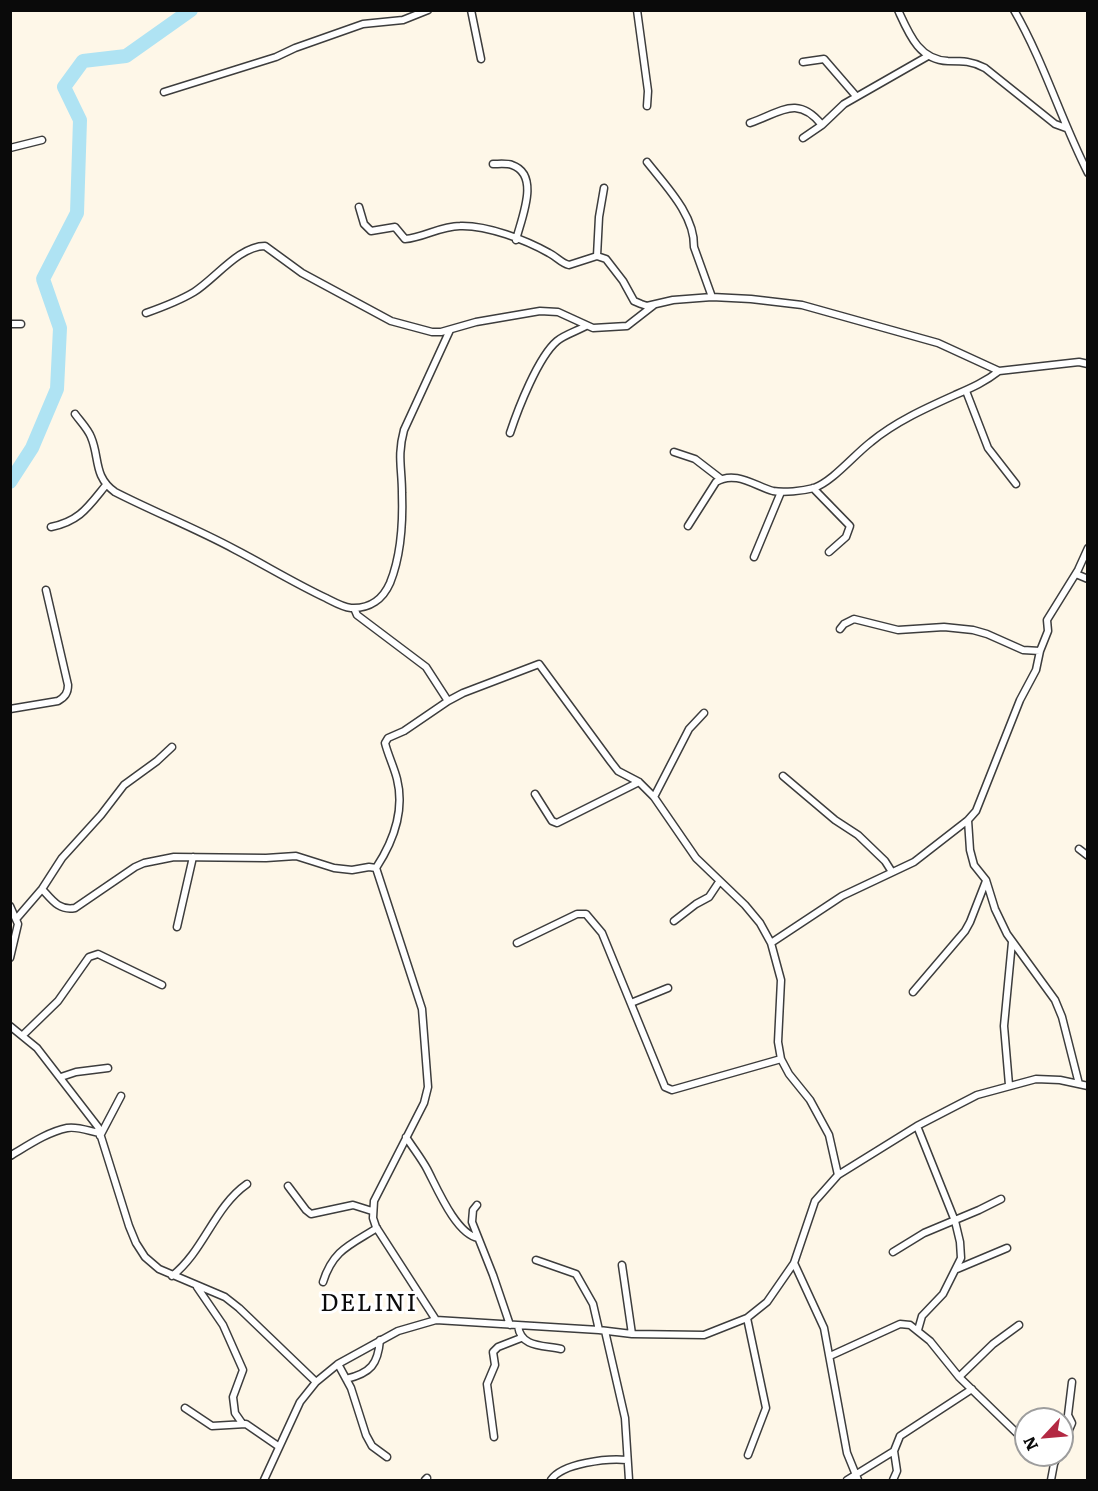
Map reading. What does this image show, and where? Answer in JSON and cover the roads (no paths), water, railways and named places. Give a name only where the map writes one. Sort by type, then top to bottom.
[{"type":"street","points":[[164,92],[276,57],[354,27],[403,20],[428,10]]},
{"type":"street","points":[[471,10],[481,59]]},
{"type":"street","points":[[637,10],[648,91],[647,106]]},
{"type":"street","points":[[898,10],[916,44],[928,56],[937,60],[974,62],[985,68],[1055,124],[1066,128]]},
{"type":"street","points":[[1014,10],[1039,58],[1066,128],[1088,173]]},
{"type":"street","points":[[803,138],[856,96],[928,56]]},
{"type":"street","points":[[803,62],[824,59],[856,96]]},
{"type":"street","points":[[750,123],[790,107],[807,110],[822,125]]},
{"type":"street","points":[[10,148],[42,140]]},
{"type":"street","points":[[647,162],[676,199],[687,220],[712,297]]},
{"type":"street","points":[[493,164],[511,164],[521,170],[526,178],[527,196],[516,240]]},
{"type":"street","points":[[597,255],[599,217],[604,188]]},
{"type":"street","points":[[359,207],[364,224],[370,231],[395,227],[405,239],[449,226],[461,226],[493,231],[549,253],[565,265],[597,255],[606,259],[623,281],[634,301],[640,304],[654,305],[673,300],[712,297],[766,300],[818,309],[938,343],[999,371]]},
{"type":"street","points":[[146,313],[196,291],[234,260],[253,248],[265,246],[302,273],[391,321],[432,332],[540,311],[558,312],[586,326],[604,328],[627,326],[654,305]]},
{"type":"street","points":[[10,324],[21,324]]},
{"type":"street","points":[[510,433],[518,409],[545,357],[557,341],[586,326]]},
{"type":"street","points":[[75,414],[91,437],[98,470],[106,485],[139,504],[195,529],[306,589],[345,607],[370,605],[382,598],[391,582],[400,541],[402,493],[400,444],[450,330]]},
{"type":"street","points":[[688,526],[716,482],[721,479],[742,479],[781,492],[813,488],[830,477],[870,442],[905,419],[978,386],[999,371],[1079,362],[1088,364]]},
{"type":"street","points":[[966,391],[988,448],[1016,484]]},
{"type":"street","points":[[674,452],[695,459],[721,479]]},
{"type":"street","points":[[51,527],[75,520],[86,511],[106,485]]},
{"type":"street","points":[[813,488],[850,526],[846,537],[829,552]]},
{"type":"street","points":[[754,557],[781,492]]},
{"type":"street","points":[[771,943],[843,896],[930,852],[976,811],[1020,700],[1036,669],[1048,631],[1047,620],[1076,574],[1088,548]]},
{"type":"street","points":[[1076,574],[1088,579]]},
{"type":"street","points":[[10,709],[58,701],[68,690],[46,590]]},
{"type":"street","points":[[354,608],[357,615],[426,667],[448,701]]},
{"type":"street","points":[[840,628],[854,619],[898,630],[944,627],[973,630],[1023,650],[1040,651]]},
{"type":"street","points":[[436,1320],[377,1228],[372,1211],[374,1201],[428,1094],[422,1009],[376,868],[393,838],[399,805],[398,781],[385,743],[388,738],[404,731],[448,701],[539,664],[618,771],[639,782],[654,796],[696,858],[751,913],[771,943],[781,980],[778,1042],[781,1059],[789,1074],[810,1100],[829,1135],[838,1175]]},
{"type":"street","points":[[654,796],[689,729],[704,713]]},
{"type":"street","points":[[17,918],[42,889],[62,858],[101,815],[124,785],[172,747]]},
{"type":"street","points":[[783,776],[835,820],[858,835],[885,861],[892,872]]},
{"type":"street","points":[[535,794],[552,821],[557,823],[639,782]]},
{"type":"street","points":[[968,820],[970,850],[974,865],[986,880],[995,909],[1012,941],[1055,1000],[1062,1017],[1078,1084]]},
{"type":"street","points":[[1079,849],[1088,856]]},
{"type":"street","points":[[177,927],[193,856]]},
{"type":"street","points":[[42,889],[59,907],[75,908],[144,863],[174,857],[296,856],[334,868],[352,870],[376,868]]},
{"type":"street","points":[[913,992],[965,931],[986,880]]},
{"type":"street","points":[[674,921],[708,897],[719,882]]},
{"type":"street","points":[[10,906],[17,918],[18,930],[10,958]]},
{"type":"street","points":[[517,943],[577,914],[586,914],[602,933],[665,1087],[672,1090],[781,1059]]},
{"type":"street","points":[[1009,1085],[1005,1026],[1012,941]]},
{"type":"street","points":[[23,1035],[58,1001],[88,957],[93,955],[98,954],[162,985]]},
{"type":"street","points":[[631,1003],[669,988]]},
{"type":"street","points":[[10,1026],[37,1048],[98,1127],[136,1243],[145,1257],[172,1276],[225,1297],[316,1382]]},
{"type":"street","points":[[61,1077],[76,1072],[108,1068]]},
{"type":"street","points":[[264,1480],[300,1402],[316,1382],[338,1365],[398,1331],[436,1320],[632,1334],[704,1335],[747,1318],[767,1302],[794,1263],[815,1201],[838,1175],[917,1126],[977,1095],[1036,1079],[1088,1086]]},
{"type":"street","points":[[100,1134],[121,1096]]},
{"type":"street","points":[[917,1126],[955,1221],[961,1258],[943,1294],[922,1316],[918,1330]]},
{"type":"street","points":[[10,1156],[41,1139],[68,1128],[100,1134]]},
{"type":"street","points":[[406,1137],[427,1168],[446,1205],[467,1234],[478,1238]]},
{"type":"street","points":[[172,1276],[188,1262],[235,1193],[248,1184]]},
{"type":"street","points":[[288,1186],[311,1214],[353,1204],[372,1211]]},
{"type":"street","points":[[893,1252],[924,1233],[955,1221],[1001,1198]]},
{"type":"street","points":[[477,1204],[471,1216],[510,1325]]},
{"type":"street","points":[[323,1282],[333,1258],[343,1249],[377,1228]]},
{"type":"street","points":[[957,1269],[1007,1248]]},
{"type":"street","points":[[536,1260],[576,1274],[593,1304],[626,1418],[629,1480]]},
{"type":"street","points":[[794,1263],[824,1328],[847,1452],[856,1478]]},
{"type":"street","points":[[622,1265],[632,1334]]},
{"type":"street","points":[[196,1286],[223,1325],[243,1370],[233,1397],[235,1413],[242,1423],[278,1446]]},
{"type":"street","points":[[747,1318],[766,1408],[748,1455]]},
{"type":"street","points":[[830,1356],[900,1324],[910,1325],[930,1341],[958,1377],[1014,1430]]},
{"type":"street","points":[[958,1377],[993,1344],[1019,1324]]},
{"type":"street","points":[[518,1326],[521,1338],[526,1342],[561,1349]]},
{"type":"street","points":[[494,1437],[487,1384],[495,1365],[494,1352],[498,1347],[521,1338]]},
{"type":"street","points":[[346,1379],[363,1373],[374,1365],[378,1359],[380,1340]]},
{"type":"street","points":[[338,1365],[351,1388],[366,1435],[372,1446],[387,1457]]},
{"type":"street","points":[[1069,1407],[1072,1382]]},
{"type":"street","points":[[893,1480],[897,1471],[894,1451],[900,1436],[972,1389]]},
{"type":"street","points":[[185,1408],[212,1426],[242,1423]]},
{"type":"street","points":[[847,1480],[856,1478],[894,1451]]},
{"type":"street","points":[[551,1480],[558,1472],[602,1460],[611,1458],[627,1460]]},
{"type":"waterway","points":[[10,482],[32,448],[57,389],[60,328],[43,279],[77,213],[80,120],[64,87],[83,61],[126,56],[191,10]]},
{"type":"district","name":"DELINI","points":[[369,1304]]}]
